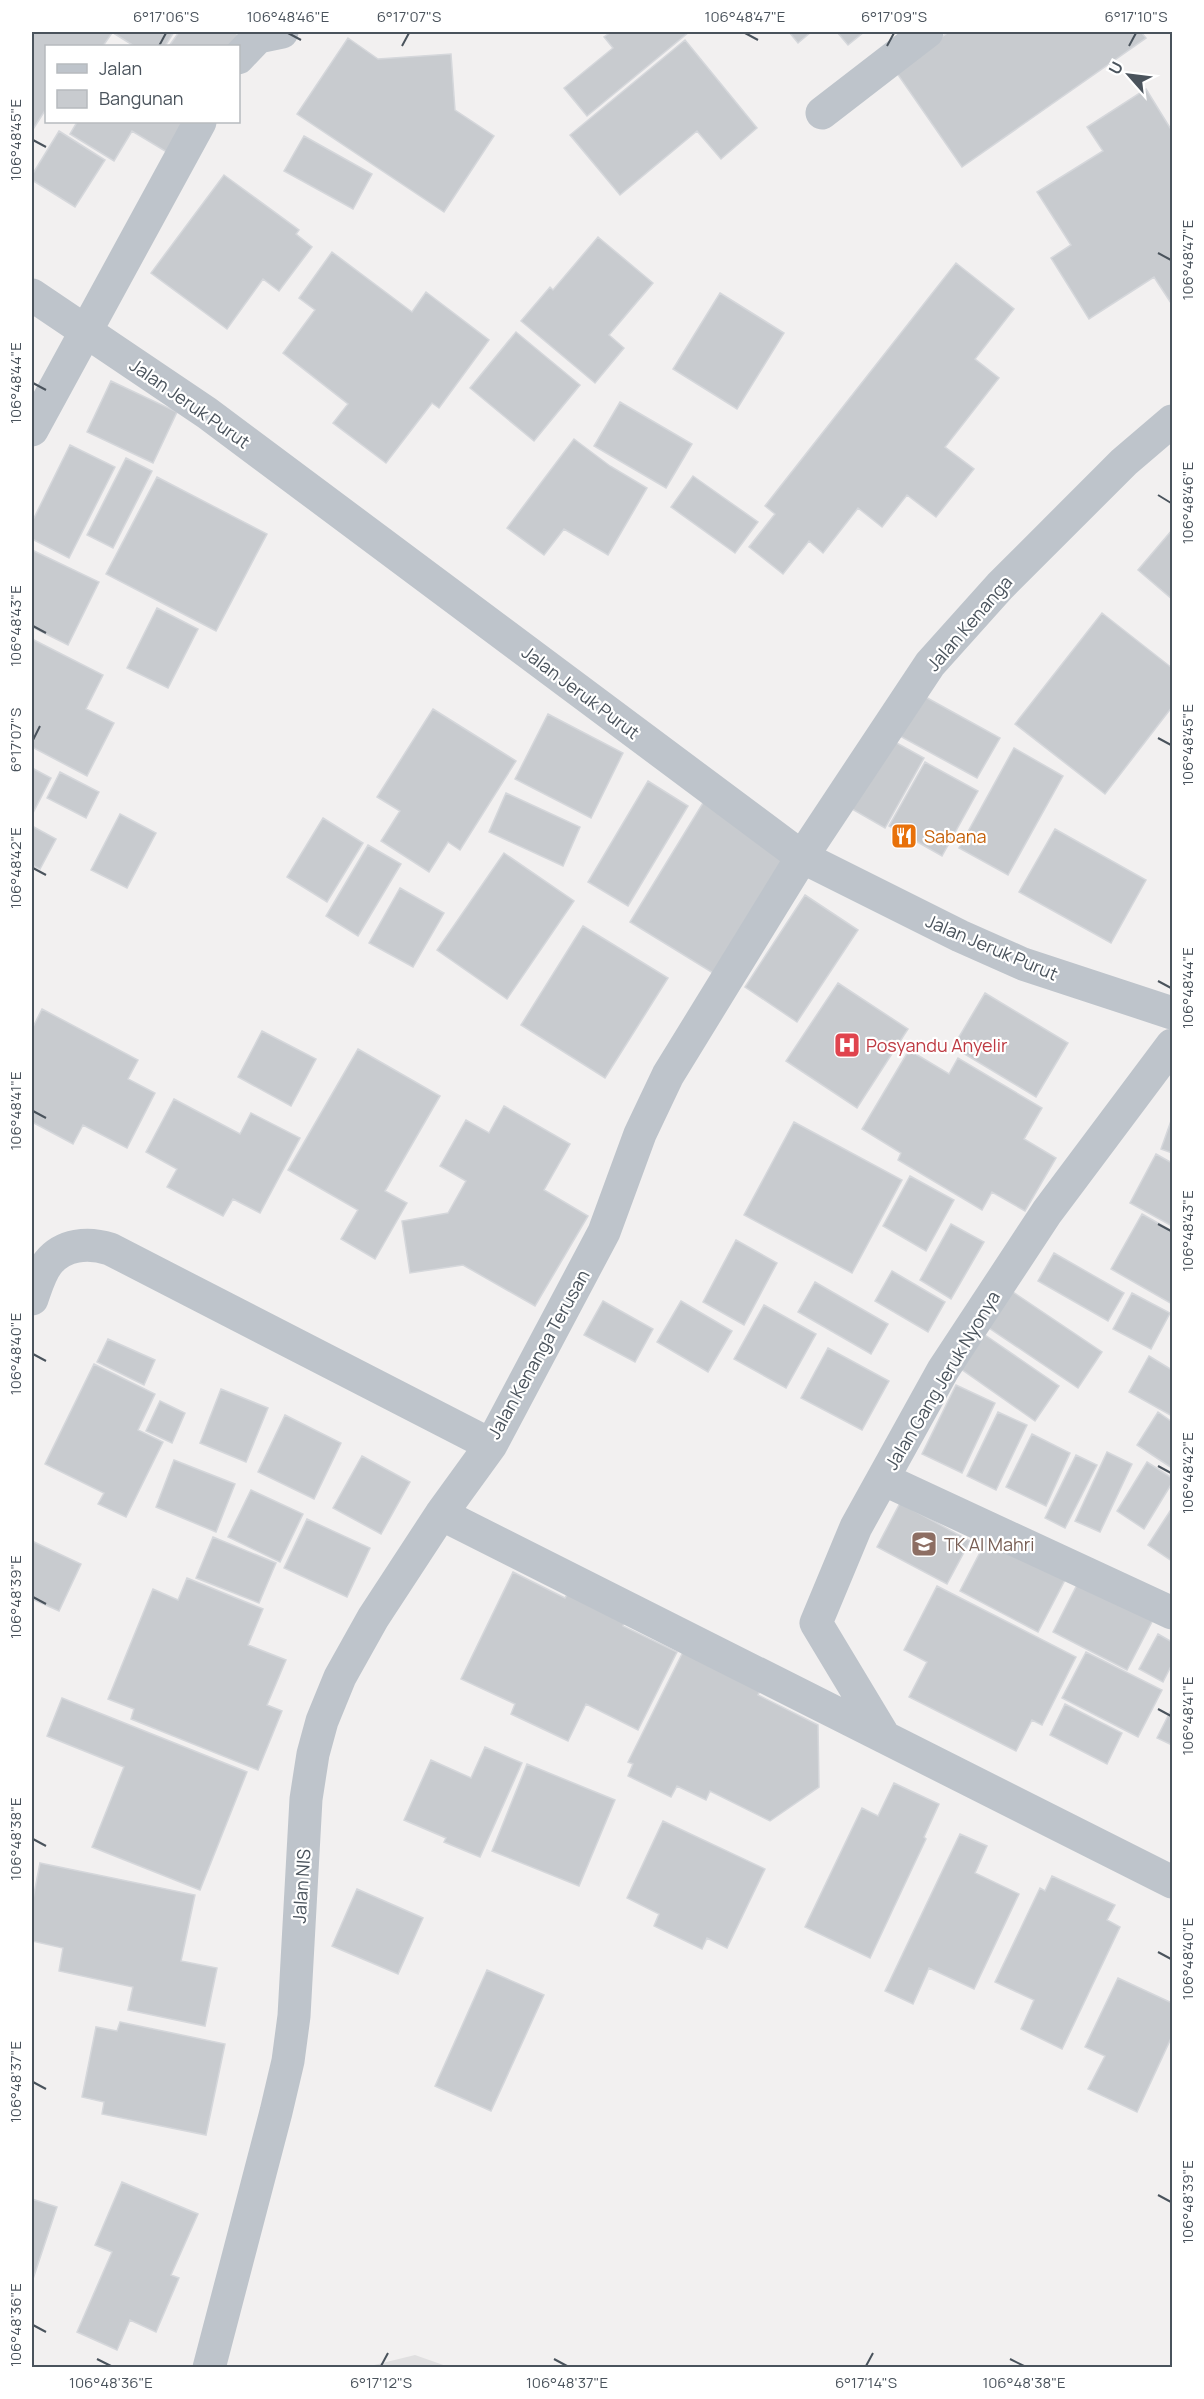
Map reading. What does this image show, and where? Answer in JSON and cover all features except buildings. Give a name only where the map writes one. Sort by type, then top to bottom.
[{"type":"street","points":[[240,56],[258,37],[282,32]]},
{"type":"street","points":[[822,112],[927,32]]},
{"type":"street","points":[[32,430],[199,123]]},
{"type":"street","name":"Jalan Jeruk Purut","points":[[32,294],[216,420],[802,857],[960,936],[1023,964],[1173,1013]]},
{"type":"street","name":"Jalan Kenanga","points":[[802,857],[930,664],[1030,555],[1124,462],[1173,421]]},
{"type":"street","name":"Jalan Kenanga Terusan","points":[[32,1299],[39,1261],[61,1251],[95,1244],[110,1249],[491,1445],[604,1232],[640,1134],[668,1075],[802,857]]},
{"type":"street","name":"Jalan Gang Jeruk Nyonya","points":[[884,1736],[816,1623],[856,1527],[943,1370],[992,1294],[1047,1212],[1173,1045]]},
{"type":"street","name":"Jalan NIS","points":[[209,2367],[288,2061],[294,2016],[306,1799],[319,1732],[340,1677],[373,1618],[441,1514],[491,1445]]},
{"type":"street","points":[[883,1479],[1173,1613]]},
{"type":"street","points":[[441,1514],[1173,1882]]},
{"type":"shaded area","points":[[415,2355],[449,2367],[366,2367]]},
{"type":"place","name":"Sabana","points":[[904,836]]},
{"type":"place","name":"Posyandu Anyelir","points":[[847,1045]]},
{"type":"place","name":"TK Al Mahri","points":[[924,1544]]}]
